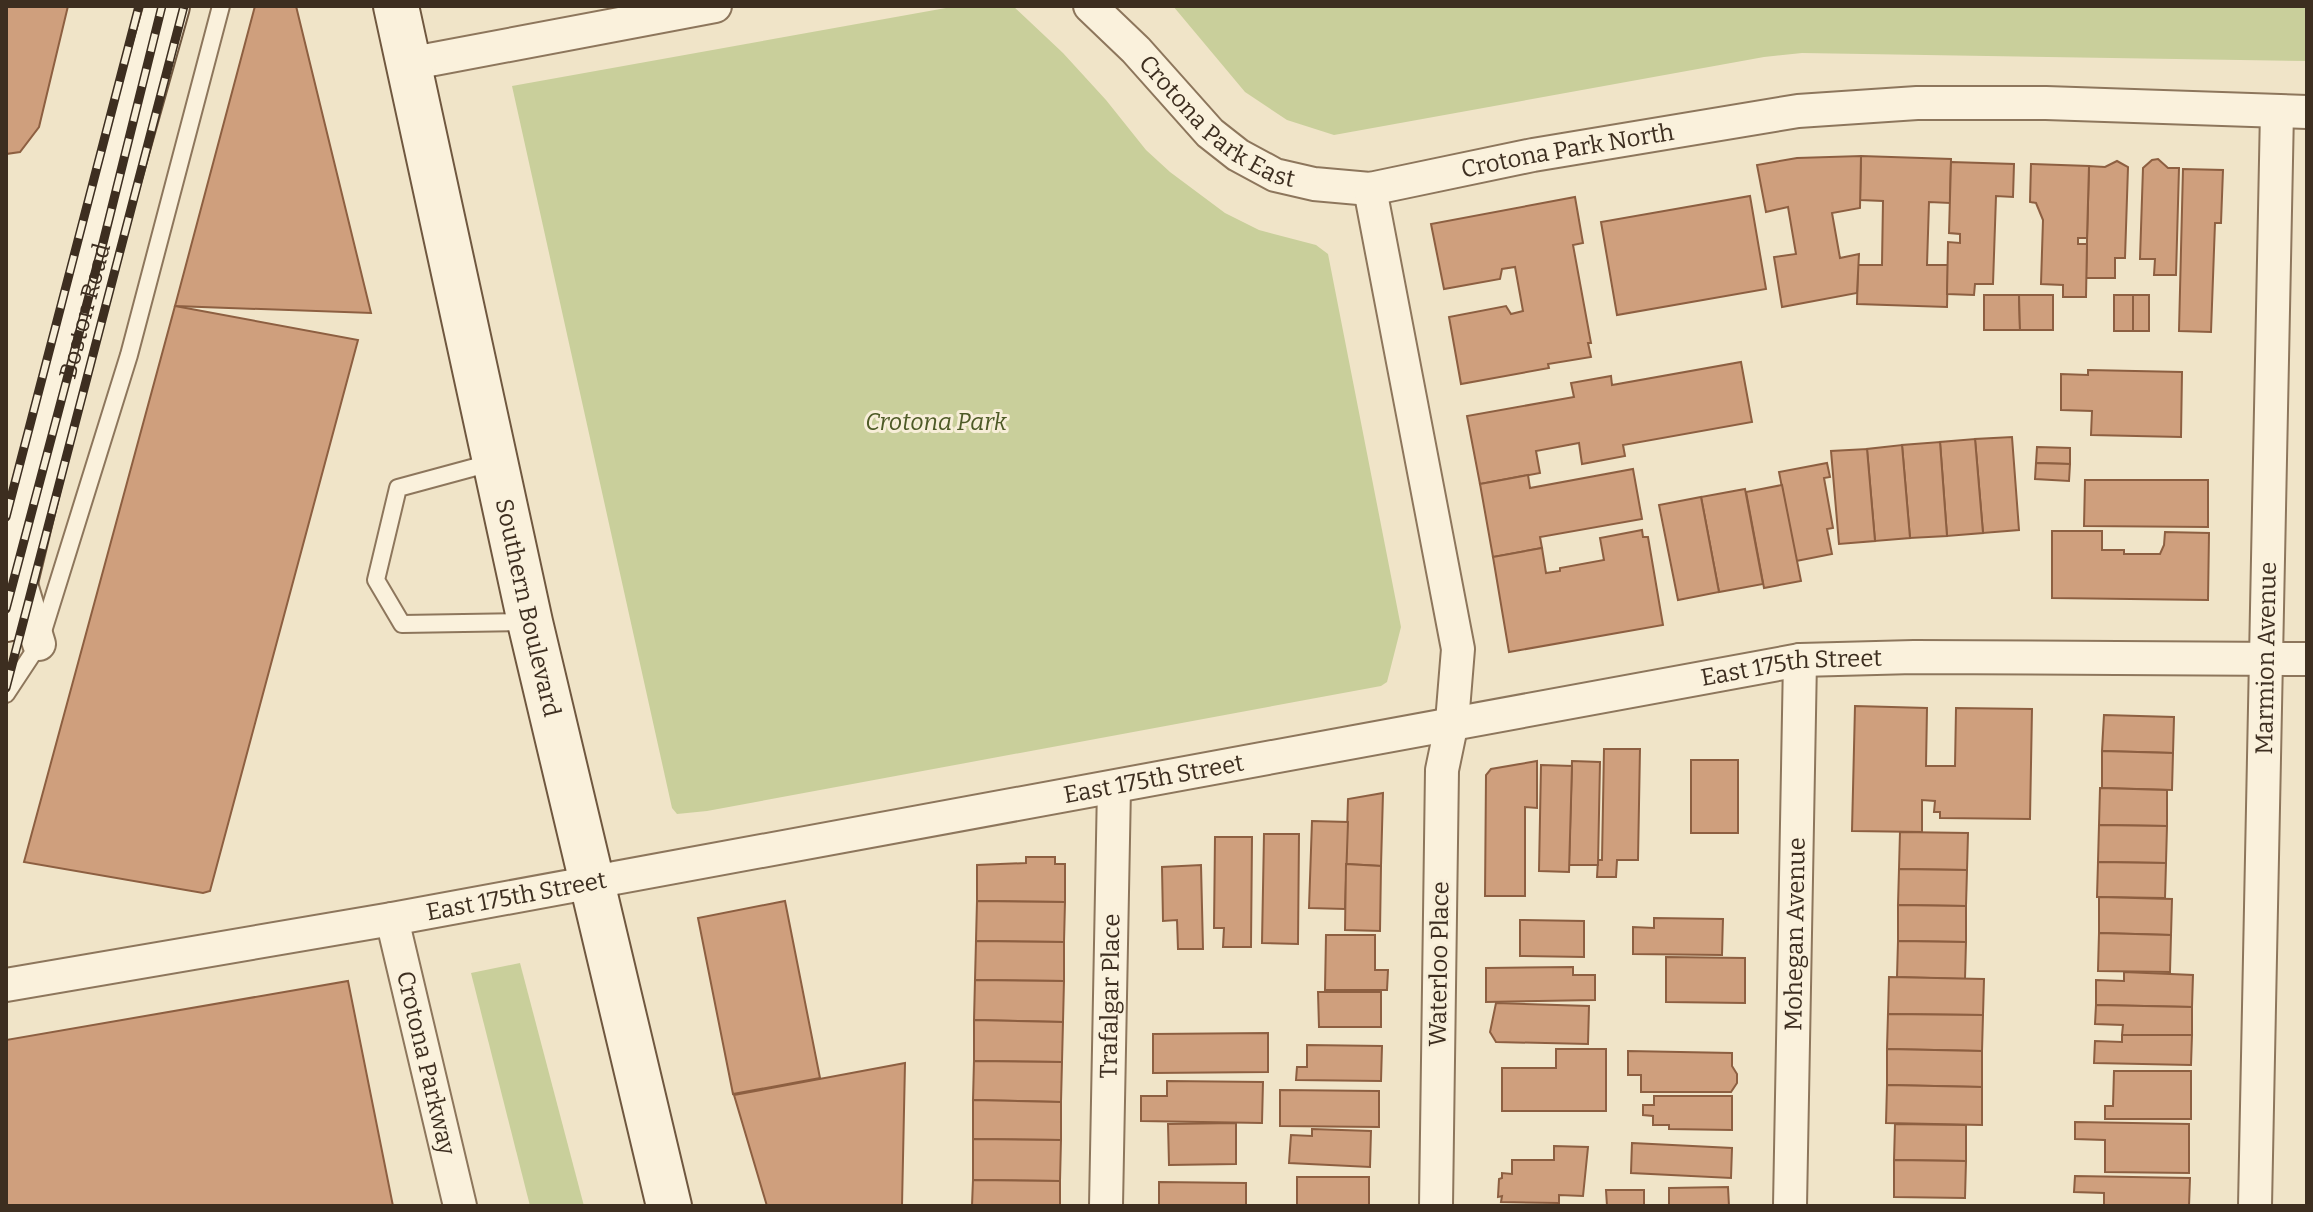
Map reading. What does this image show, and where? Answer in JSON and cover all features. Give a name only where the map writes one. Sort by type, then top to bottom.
[{"type":"main road","name":"Boston Road","points":[[23,631],[12,553],[167,6]]},
{"type":"main road","name":"Southern Boulevard","points":[[396,6],[530,622],[669,1206]]},
{"type":"street","points":[[408,64],[715,6]]},
{"type":"street","name":"Crotona Park East","points":[[1090,6],[1136,50],[1210,133],[1238,155],[1275,175],[1314,184],[1370,189]]},
{"type":"street","name":"Crotona Park North","points":[[1370,189],[1533,155],[1798,111],[1917,103],[2046,103],[2292,111]]},
{"type":"street","name":"Marmion Avenue","points":[[2255,1206],[2266,658],[2292,111]]},
{"type":"street","points":[[1370,189],[1458,649],[1452,722]]},
{"type":"street","name":"East 175th Street","points":[[6,985],[392,919],[1800,660],[1914,657],[2307,659]]},
{"type":"street","name":"Mohegan Avenue","points":[[1790,1206],[1800,660]]},
{"type":"street","name":"Waterloo Place","points":[[1436,1206],[1442,770],[1452,722]]},
{"type":"street","name":"Trafalgar Place","points":[[1106,1206],[1114,787]]},
{"type":"street","name":"Crotona Parkway","points":[[392,919],[460,1206]]},
{"type":"lane","points":[[6,694],[23,631],[129,355],[221,6]]},
{"type":"lane","points":[[495,462],[398,488],[376,580],[402,624],[530,622]]},
{"type":"green space","name":"Crotona Park","points":[[957,6],[1013,6],[1063,53],[1146,150],[1170,172],[1225,213],[1259,230],[1316,245],[1328,254],[1401,627],[1387,682],[1381,686],[707,811],[677,814],[672,808],[512,86]]},
{"type":"green space","points":[[1173,6],[2307,6],[2307,61],[1802,53],[1764,57],[1334,135],[1287,120],[1245,92]]},
{"type":"green space","points":[[520,963],[584,1206],[530,1206],[471,973]]},
{"type":"building","points":[[6,6],[68,6],[39,127],[20,152],[6,154]]},
{"type":"building","points":[[255,6],[296,6],[371,313],[175,306]]},
{"type":"building","points":[[1861,156],[1951,159],[1950,203],[1929,202],[1927,265],[1948,265],[1947,307],[1857,304],[1858,265],[1882,265],[1883,201],[1860,200]]},
{"type":"building","points":[[1861,156],[1860,208],[1832,213],[1840,258],[1859,254],[1857,293],[1782,307],[1774,257],[1796,254],[1788,207],[1766,212],[1757,165],[1797,158]]},
{"type":"building","points":[[2158,159],[2168,168],[2179,168],[2176,275],[2154,275],[2155,259],[2140,259],[2143,168]]},
{"type":"building","points":[[2117,161],[2128,167],[2125,258],[2115,258],[2115,278],[2086,278],[2089,166],[2105,167]]},
{"type":"building","points":[[1951,162],[2014,164],[2013,197],[1996,196],[1993,284],[1975,284],[1974,295],[1947,294],[1948,242],[1960,243],[1960,234],[1949,233]]},
{"type":"building","points":[[2031,164],[2089,166],[2087,238],[2078,238],[2078,244],[2087,244],[2086,297],[2063,297],[2063,285],[2041,284],[2043,220],[2036,203],[2030,202]]},
{"type":"building","points":[[2183,169],[2223,170],[2221,223],[2215,223],[2211,332],[2179,331]]},
{"type":"building","points":[[1750,196],[1766,289],[1617,315],[1601,222]]},
{"type":"building","points":[[1575,197],[1583,243],[1573,245],[1591,357],[1461,384],[1449,317],[1506,306],[1511,314],[1523,311],[1515,267],[1502,269],[1500,279],[1444,289],[1431,224]]},
{"type":"building","points":[[1984,295],[2019,295],[2020,330],[1984,330]]},
{"type":"building","points":[[2019,295],[2053,295],[2053,330],[2020,330]]},
{"type":"building","points":[[2114,295],[2133,295],[2133,331],[2114,331]]},
{"type":"building","points":[[2133,295],[2149,295],[2149,331],[2133,331]]},
{"type":"building","points":[[175,306],[358,340],[210,891],[203,893],[24,862]]},
{"type":"building","points":[[1741,362],[1752,422],[1623,445],[1625,456],[1582,464],[1579,443],[1536,451],[1540,473],[1480,484],[1467,416],[1574,397],[1571,383],[1611,376],[1612,385]]},
{"type":"building","points":[[2088,370],[2182,372],[2181,437],[2091,435],[2092,411],[2061,410],[2061,374],[2088,375]]},
{"type":"building","points":[[2012,437],[2019,530],[1983,533],[1975,439]]},
{"type":"building","points":[[1975,439],[1983,533],[1947,536],[1940,442]]},
{"type":"building","points":[[1940,442],[1947,536],[1910,538],[1902,445]]},
{"type":"building","points":[[1902,445],[1910,538],[1875,541],[1867,449]]},
{"type":"building","points":[[2037,447],[2070,448],[2070,464],[2036,463]]},
{"type":"building","points":[[1867,449],[1875,541],[1839,544],[1831,451]]},
{"type":"building","points":[[1827,463],[1830,477],[1824,478],[1833,528],[1827,529],[1832,554],[1796,561],[1779,472]]},
{"type":"building","points":[[2036,463],[2070,464],[2069,481],[2035,479]]},
{"type":"building","points":[[1633,469],[1642,519],[1540,537],[1542,548],[1493,557],[1480,484],[1528,475],[1530,488]]},
{"type":"building","points":[[2085,480],[2208,480],[2208,527],[2084,526]]},
{"type":"building","points":[[1782,485],[1801,581],[1764,588],[1746,492]]},
{"type":"building","points":[[1745,489],[1763,584],[1719,592],[1701,497]]},
{"type":"building","points":[[1701,497],[1719,592],[1678,600],[1659,505]]},
{"type":"building","points":[[1642,530],[1643,537],[1648,537],[1663,625],[1509,652],[1493,557],[1542,548],[1546,573],[1560,571],[1560,568],[1604,560],[1600,538]]},
{"type":"building","points":[[2052,531],[2102,531],[2102,550],[2124,550],[2124,554],[2160,554],[2165,532],[2209,533],[2208,600],[2052,598]]},
{"type":"building","points":[[1855,706],[1927,708],[1926,766],[1955,766],[1956,708],[2032,709],[2030,819],[1940,818],[1940,812],[1934,812],[1935,801],[1922,800],[1922,832],[1852,831]]},
{"type":"building","points":[[2104,715],[2174,717],[2173,753],[2102,751]]},
{"type":"building","points":[[1604,749],[1640,749],[1638,860],[1617,860],[1616,877],[1597,877],[1598,860],[1602,860]]},
{"type":"building","points":[[2102,751],[2173,753],[2172,790],[2102,788]]},
{"type":"building","points":[[1691,760],[1738,760],[1738,833],[1691,833]]},
{"type":"building","points":[[1537,761],[1537,808],[1525,807],[1525,896],[1485,896],[1486,775],[1491,769]]},
{"type":"building","points":[[1572,761],[1600,762],[1598,865],[1569,865]]},
{"type":"building","points":[[1541,765],[1572,766],[1569,872],[1539,871]]},
{"type":"building","points":[[2100,788],[2167,790],[2167,826],[2099,825]]},
{"type":"building","points":[[1383,793],[1381,866],[1346,864],[1348,799]]},
{"type":"building","points":[[1312,821],[1348,822],[1345,909],[1309,908]]},
{"type":"building","points":[[2099,825],[2167,826],[2166,863],[2098,862]]},
{"type":"building","points":[[1900,832],[1968,833],[1967,870],[1899,869]]},
{"type":"building","points":[[1264,834],[1299,834],[1298,944],[1262,943]]},
{"type":"building","points":[[1215,837],[1252,837],[1251,947],[1223,947],[1224,928],[1214,928]]},
{"type":"building","points":[[1026,857],[1055,857],[1055,864],[1065,864],[1065,902],[977,901],[977,865],[1026,863]]},
{"type":"building","points":[[2098,862],[2166,863],[2165,898],[2097,897]]},
{"type":"building","points":[[1346,864],[1381,866],[1380,931],[1345,930]]},
{"type":"building","points":[[1201,865],[1203,949],[1178,949],[1177,920],[1163,921],[1162,867]]},
{"type":"building","points":[[1899,869],[1967,870],[1966,906],[1898,905]]},
{"type":"building","points":[[2099,897],[2172,899],[2171,935],[2099,933]]},
{"type":"building","points":[[785,901],[820,1078],[733,1094],[698,918]]},
{"type":"building","points":[[977,901],[1065,902],[1064,942],[976,941]]},
{"type":"building","points":[[1898,905],[1966,906],[1966,942],[1898,941]]},
{"type":"building","points":[[1654,918],[1723,919],[1722,955],[1633,954],[1633,927],[1654,928]]},
{"type":"building","points":[[1520,920],[1584,921],[1584,957],[1520,956]]},
{"type":"building","points":[[2099,933],[2171,935],[2170,972],[2098,971]]},
{"type":"building","points":[[1326,935],[1375,935],[1375,970],[1388,970],[1387,990],[1325,990]]},
{"type":"building","points":[[976,941],[1064,942],[1064,981],[975,980]]},
{"type":"building","points":[[1898,941],[1966,942],[1965,979],[1897,977]]},
{"type":"building","points":[[1666,957],[1745,958],[1745,1003],[1666,1002]]},
{"type":"building","points":[[1573,967],[1573,975],[1595,975],[1595,1000],[1486,1002],[1486,968]]},
{"type":"building","points":[[2124,972],[2193,975],[2192,1007],[2096,1005],[2096,980],[2124,981]]},
{"type":"building","points":[[1889,977],[1984,979],[1983,1015],[1888,1014]]},
{"type":"building","points":[[975,980],[1064,981],[1063,1022],[974,1020]]},
{"type":"building","points":[[348,981],[393,1206],[6,1206],[6,1040]]},
{"type":"building","points":[[1318,992],[1381,992],[1381,1027],[1319,1027]]},
{"type":"building","points":[[1496,1003],[1589,1006],[1588,1044],[1496,1042],[1490,1032]]},
{"type":"building","points":[[2096,1005],[2192,1007],[2192,1035],[2122,1035],[2123,1025],[2095,1024]]},
{"type":"building","points":[[1888,1014],[1983,1015],[1982,1051],[1887,1049]]},
{"type":"building","points":[[974,1020],[1063,1022],[1062,1062],[974,1061]]},
{"type":"building","points":[[1268,1033],[1268,1072],[1153,1073],[1153,1034]]},
{"type":"building","points":[[2122,1035],[2192,1035],[2191,1065],[2094,1063],[2095,1041],[2122,1042]]},
{"type":"building","points":[[1307,1045],[1382,1046],[1381,1081],[1296,1080],[1297,1067],[1307,1067]]},
{"type":"building","points":[[1556,1049],[1606,1049],[1606,1111],[1502,1111],[1502,1068],[1556,1068]]},
{"type":"building","points":[[1887,1049],[1982,1051],[1982,1087],[1887,1085]]},
{"type":"building","points":[[1628,1051],[1732,1053],[1737,1083],[1731,1092],[1641,1092],[1641,1075],[1628,1075]]},
{"type":"building","points":[[974,1061],[1062,1062],[1061,1102],[973,1100]]},
{"type":"building","points":[[905,1063],[902,1206],[767,1206],[734,1095]]},
{"type":"building","points":[[2114,1071],[2191,1071],[2191,1119],[2105,1119],[2105,1106],[2113,1106]]},
{"type":"building","points":[[1167,1081],[1263,1082],[1262,1123],[1141,1121],[1141,1096],[1167,1096]]},
{"type":"building","points":[[1887,1085],[1982,1087],[1982,1125],[1886,1123]]},
{"type":"building","points":[[1280,1090],[1379,1091],[1379,1127],[1280,1126]]},
{"type":"building","points":[[1654,1096],[1732,1096],[1732,1130],[1669,1129],[1669,1125],[1653,1125],[1653,1116],[1643,1115],[1643,1105],[1654,1105]]},
{"type":"building","points":[[973,1100],[1061,1102],[1061,1140],[973,1139]]},
{"type":"building","points":[[2075,1122],[2189,1124],[2189,1173],[2105,1172],[2105,1140],[2075,1139]]},
{"type":"building","points":[[1236,1123],[1236,1164],[1169,1165],[1168,1124]]},
{"type":"building","points":[[1895,1124],[1966,1125],[1966,1161],[1894,1160]]},
{"type":"building","points":[[1312,1129],[1371,1131],[1370,1167],[1289,1163],[1291,1135],[1312,1136]]},
{"type":"building","points":[[973,1139],[1061,1140],[1060,1181],[973,1180]]},
{"type":"building","points":[[1632,1143],[1732,1148],[1731,1178],[1631,1173]]},
{"type":"building","points":[[1554,1146],[1588,1147],[1583,1196],[1559,1195],[1559,1203],[1501,1202],[1502,1196],[1498,1197],[1499,1179],[1502,1173],[1512,1174],[1512,1160],[1554,1160]]},
{"type":"building","points":[[1894,1160],[1966,1161],[1965,1198],[1894,1197]]},
{"type":"building","points":[[2075,1176],[2190,1178],[2189,1206],[2104,1206],[2104,1193],[2074,1192]]},
{"type":"building","points":[[1297,1177],[1369,1177],[1369,1206],[1297,1206]]},
{"type":"building","points":[[973,1180],[1060,1181],[1060,1206],[972,1206]]},
{"type":"building","points":[[1159,1182],[1246,1183],[1246,1206],[1159,1206]]},
{"type":"building","points":[[1728,1187],[1729,1206],[1669,1206],[1669,1188]]},
{"type":"building","points":[[1606,1190],[1644,1190],[1644,1206],[1607,1206]]},
{"type":"railway","points":[[6,517],[139,6]]},
{"type":"railway","points":[[6,609],[162,6]]},
{"type":"railway","points":[[6,688],[184,6]]}]
